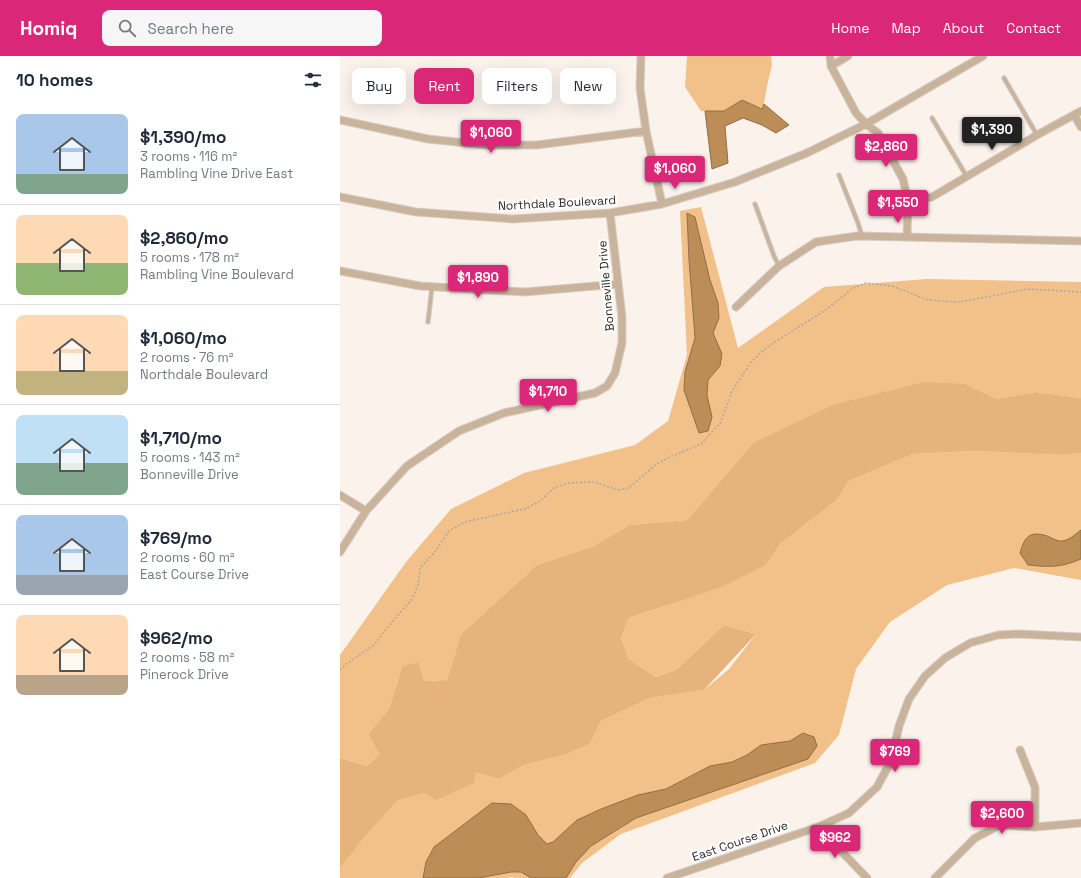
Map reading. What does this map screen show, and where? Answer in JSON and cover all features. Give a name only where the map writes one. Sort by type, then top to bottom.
[{"type":"street","points":[[641,56],[640,88],[646,131],[662,204]]},
{"type":"street","points":[[830,56],[831,66],[856,113],[866,124],[878,133],[903,179],[908,201],[907,237]]},
{"type":"street","points":[[831,66],[848,56]]},
{"type":"street","name":"Northdale Boulevard","points":[[340,197],[416,212],[513,219],[610,213],[662,204],[742,179],[807,153],[866,124],[983,56]]},
{"type":"street","points":[[908,201],[932,197],[1037,135],[1081,111]]},
{"type":"street","points":[[1074,115],[1081,127]]},
{"type":"street","points":[[340,120],[428,139],[485,145],[537,145],[646,131]]},
{"type":"street","name":"Bonneville Drive","points":[[340,552],[366,512],[407,466],[459,431],[504,413],[595,392],[607,386],[616,373],[622,344],[622,317],[610,213]]},
{"type":"street","points":[[736,307],[779,266],[816,242],[862,236],[1081,241]]},
{"type":"street","points":[[340,271],[420,286],[525,292],[618,284]]},
{"type":"street","points":[[340,494],[366,512]]},
{"type":"street","name":"East Course Drive","points":[[667,878],[818,827],[849,813],[877,787],[891,761],[899,726],[909,698],[925,676],[945,658],[970,643],[998,635],[1019,634],[1081,637]]},
{"type":"street","points":[[1020,750],[1035,787],[1035,827]]},
{"type":"street","points":[[935,878],[975,838],[1000,825],[1035,827],[1081,823]]},
{"type":"street","points":[[818,827],[867,878]]},
{"type":"lane","points":[[1004,78],[1037,135]]},
{"type":"lane","points":[[932,118],[967,176]]},
{"type":"lane","points":[[839,175],[862,236]]},
{"type":"lane","points":[[755,204],[779,266]]},
{"type":"lane","points":[[428,322],[432,287]]},
{"type":"path","points":[[340,670],[374,645],[412,599],[418,585],[420,568],[434,553],[450,531],[465,522],[524,509],[539,502],[554,488],[568,483],[594,482],[618,490],[629,488],[655,465],[702,444],[721,422],[732,391],[751,362],[767,347],[827,308],[853,288],[866,283],[892,286],[928,300],[959,302],[1028,289],[1081,292]]},
{"type":"shaded area","points":[[687,56],[771,56],[772,65],[763,109],[742,100],[724,111],[701,111],[685,87]]},
{"type":"shaded area","points":[[742,100],[762,109],[764,104],[789,125],[776,133],[762,125],[743,118],[725,126],[728,163],[712,169],[705,111],[724,111]]},
{"type":"shaded area","points":[[701,207],[738,348],[824,287],[927,279],[1081,282],[1081,398],[1036,392],[997,399],[966,384],[753,443],[687,520],[629,525],[594,546],[537,565],[461,634],[447,680],[424,681],[402,667],[389,709],[368,734],[379,754],[367,766],[340,758],[340,655],[406,562],[451,509],[524,473],[635,445],[668,421],[687,355],[680,211]]},
{"type":"shaded area","points":[[687,213],[695,217],[710,280],[718,303],[719,318],[713,333],[722,354],[720,366],[708,380],[707,395],[712,417],[708,431],[699,433],[684,390],[685,372],[695,338]]},
{"type":"shaded area","points":[[924,382],[966,384],[997,399],[1036,392],[1081,398],[1081,453],[1063,455],[972,451],[913,454],[849,481],[837,500],[780,544],[766,565],[724,586],[629,618],[621,638],[629,659],[656,677],[676,670],[724,625],[756,634],[704,690],[650,698],[601,721],[590,744],[565,755],[524,765],[499,779],[476,773],[474,783],[436,800],[425,793],[397,801],[340,868],[340,758],[367,766],[379,754],[368,734],[389,709],[402,667],[418,662],[424,681],[447,680],[461,634],[537,565],[594,546],[629,525],[687,520],[753,443],[833,405]]},
{"type":"shaded area","points":[[972,451],[1063,455],[1081,453],[1081,580],[1014,568],[947,585],[890,622],[856,669],[839,735],[815,763],[621,834],[582,863],[570,878],[340,878],[340,868],[397,801],[425,793],[476,773],[499,779],[524,765],[565,755],[590,744],[601,721],[650,698],[704,690],[729,669],[756,634],[724,625],[676,670],[656,677],[629,659],[621,638],[629,618],[662,607],[766,565],[780,544],[837,500],[849,481],[913,454]]},
{"type":"shaded area","points":[[1081,530],[1081,559],[1074,562],[1054,566],[1028,565],[1020,553],[1027,538],[1034,534],[1048,536],[1062,541],[1071,538]]},
{"type":"shaded area","points":[[803,733],[814,737],[817,746],[808,759],[636,818],[591,846],[576,862],[566,878],[531,878],[521,872],[511,872],[479,878],[423,878],[426,862],[434,847],[492,803],[511,804],[526,815],[538,835],[547,844],[553,842],[577,820],[601,809],[638,795],[666,789],[710,766],[732,762],[747,755],[761,745],[790,741]]}]
